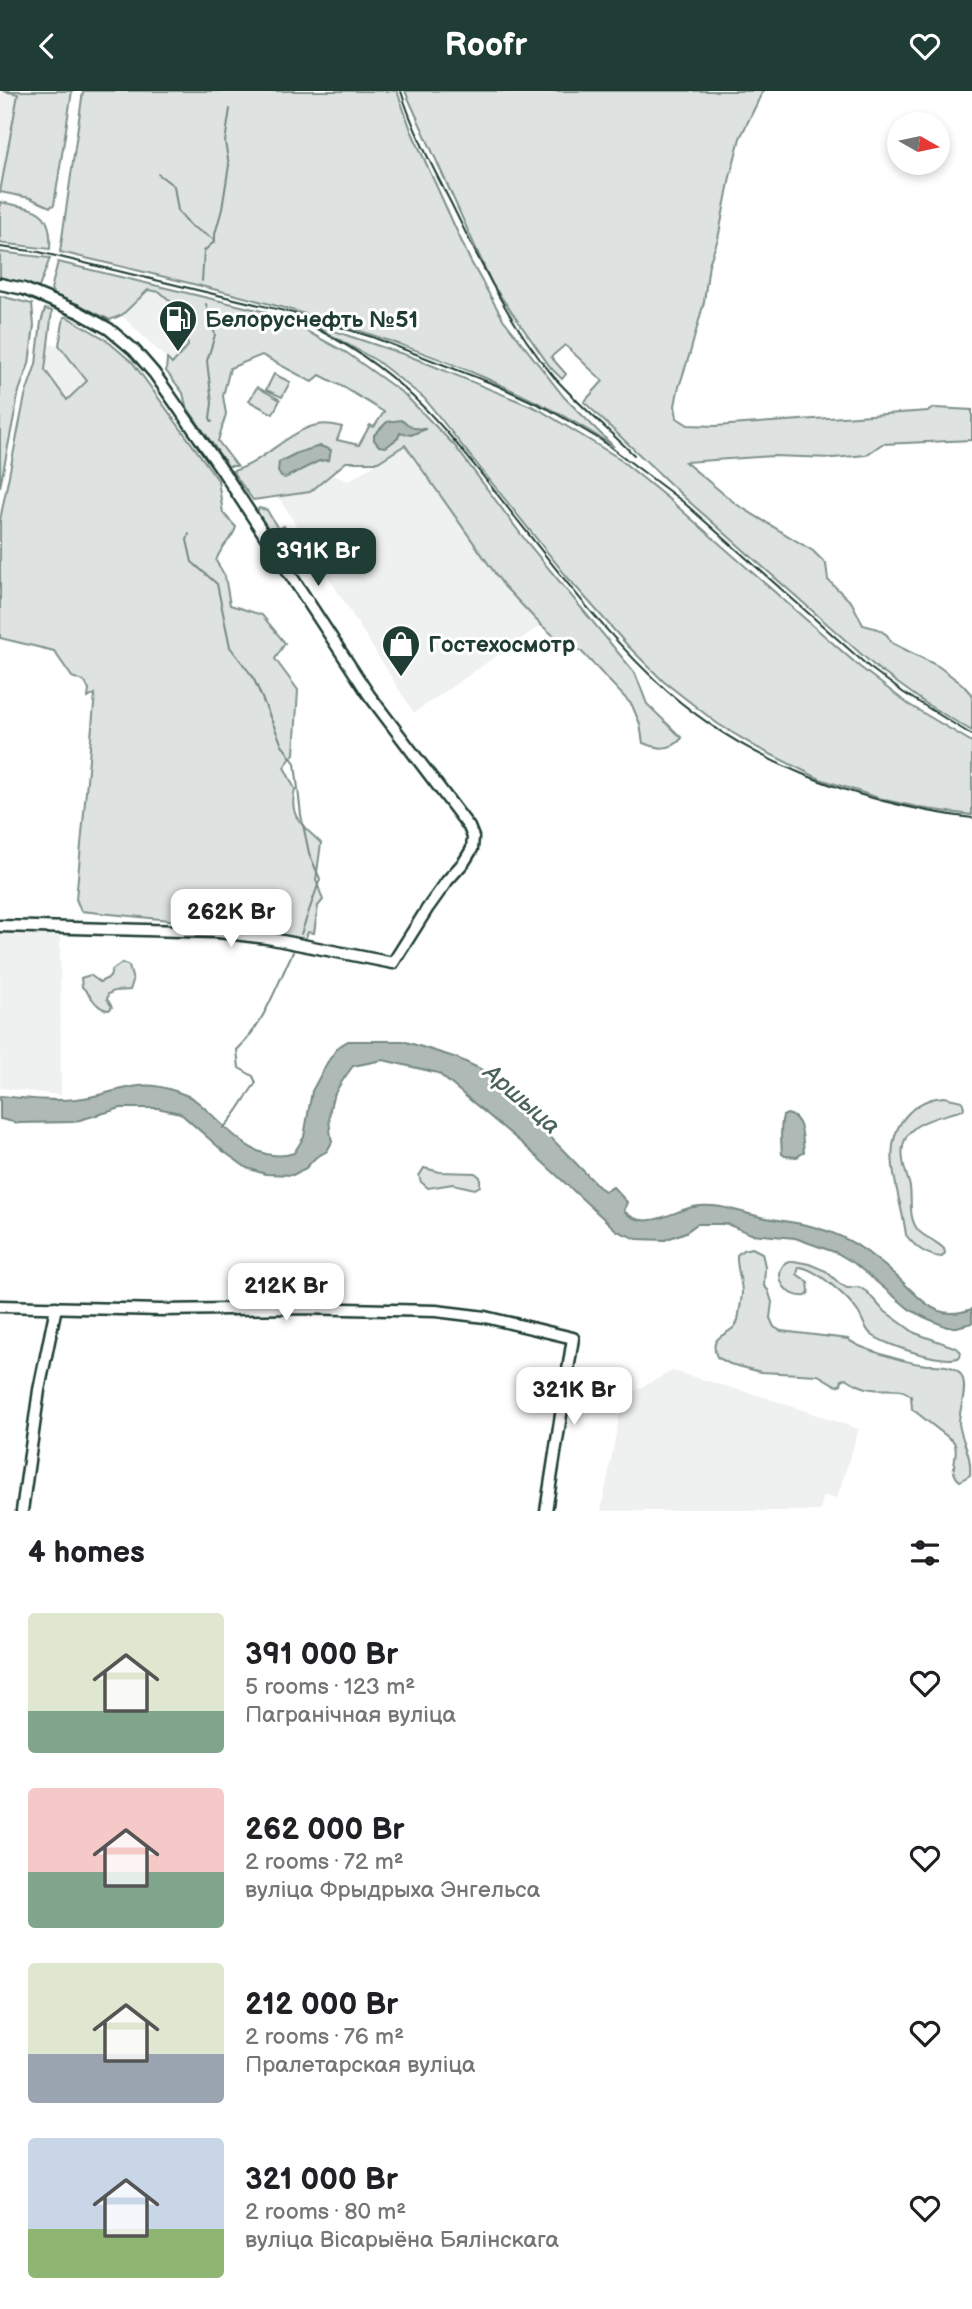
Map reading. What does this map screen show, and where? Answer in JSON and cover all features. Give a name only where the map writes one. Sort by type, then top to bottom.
[{"type":"street","points":[[0,284],[24,289],[79,312],[134,350],[154,373],[222,470],[369,695],[469,827],[472,837],[472,849],[464,862],[440,890],[393,963],[267,938],[218,932],[0,926]]},
{"type":"street","points":[[0,1306],[161,1310],[299,1308],[436,1311],[485,1317],[573,1338],[546,1511]]},
{"type":"street","points":[[22,1511],[39,1390],[56,1307]]},
{"type":"shaded area","points":[[0,91],[18,94],[0,183]]},
{"type":"shaded area","points":[[3,91],[72,91],[54,205],[50,207],[30,198],[0,192],[18,94]]},
{"type":"shaded area","points":[[83,91],[397,91],[411,130],[470,260],[503,319],[564,397],[614,447],[566,417],[517,392],[380,337],[274,305],[60,252]]},
{"type":"shaded area","points":[[405,91],[763,91],[740,138],[718,239],[709,264],[704,302],[678,390],[675,406],[677,418],[688,425],[716,426],[928,411],[935,408],[972,410],[972,440],[882,444],[866,455],[833,458],[773,456],[685,462],[736,504],[813,551],[826,564],[828,580],[852,603],[863,625],[878,629],[887,635],[892,643],[938,666],[962,684],[972,695],[972,731],[928,705],[878,669],[685,498],[584,402],[603,381],[565,345],[551,357],[566,374],[562,379],[551,368],[492,284]]},
{"type":"shaded area","points":[[0,202],[39,213],[48,225],[50,249],[0,243]]},
{"type":"shaded area","points":[[0,252],[50,258],[38,290],[0,277]]},
{"type":"shaded area","points":[[58,262],[262,311],[347,353],[404,394],[455,446],[526,541],[635,673],[647,704],[682,738],[664,748],[643,743],[640,724],[632,705],[581,651],[560,641],[541,625],[504,586],[405,445],[378,462],[346,462],[310,492],[253,500],[232,471],[246,466],[312,426],[327,424],[342,427],[337,440],[359,445],[370,425],[374,427],[384,412],[320,375],[312,382],[262,355],[230,368],[223,396],[226,414],[218,441],[237,466],[228,466],[186,406],[183,393],[166,371],[167,359],[172,364],[188,346],[182,311],[160,292],[148,290],[122,315],[110,320],[55,296],[51,289]]},
{"type":"shaded area","points":[[148,290],[160,292],[182,311],[188,346],[172,364],[122,316]]},
{"type":"shaded area","points":[[0,296],[32,304],[34,326],[29,364],[19,391],[0,487]]},
{"type":"shaded area","points":[[45,309],[52,311],[45,370],[67,400],[87,381],[59,345],[64,317],[105,339],[133,363],[218,480],[223,513],[236,527],[216,561],[225,576],[230,605],[262,615],[285,643],[275,659],[298,690],[294,754],[284,767],[295,789],[295,814],[321,843],[316,880],[323,900],[318,906],[314,933],[308,932],[305,940],[209,924],[81,911],[76,899],[95,694],[88,698],[89,690],[85,682],[72,677],[54,651],[0,638],[0,520],[25,396],[36,364]]},
{"type":"shaded area","points":[[310,323],[409,356],[538,409],[617,457],[860,667],[908,704],[972,742],[972,815],[885,800],[820,779],[758,748],[718,724],[663,681],[628,646],[568,578],[424,398],[377,361]]},
{"type":"shaded area","points":[[48,344],[59,345],[87,381],[67,400],[45,370]]},
{"type":"shaded area","points":[[274,374],[290,382],[282,397],[266,390]]},
{"type":"shaded area","points":[[257,387],[280,400],[273,414],[249,401]]},
{"type":"shaded area","points":[[401,420],[414,428],[426,429],[411,435],[400,433],[398,438],[386,447],[379,446],[374,435],[387,422]]},
{"type":"shaded area","points":[[405,445],[541,625],[414,713],[277,495],[310,492],[333,475],[348,481]]},
{"type":"shaded area","points":[[320,446],[331,450],[329,460],[319,461],[285,478],[281,477],[278,471],[279,462]]},
{"type":"shaded area","points":[[259,508],[267,510],[278,529],[284,526],[291,539],[290,546],[284,550],[279,549],[257,512]]},
{"type":"shaded area","points":[[0,933],[60,935],[61,1095],[0,1088]]},
{"type":"shaded area","points":[[122,963],[129,966],[133,981],[130,990],[108,994],[107,999],[112,1007],[109,1010],[104,1009],[82,987],[81,978],[90,975],[100,982],[110,977],[112,970]]},
{"type":"shaded area","points":[[348,1041],[403,1041],[457,1058],[487,1072],[599,1187],[605,1191],[613,1187],[627,1202],[624,1211],[632,1217],[640,1220],[658,1219],[693,1207],[711,1206],[821,1229],[848,1240],[867,1252],[938,1311],[953,1313],[972,1309],[972,1323],[947,1327],[924,1317],[909,1309],[854,1263],[837,1253],[795,1238],[751,1234],[727,1224],[697,1224],[686,1232],[665,1240],[637,1239],[617,1231],[524,1145],[438,1073],[383,1060],[353,1066],[339,1085],[332,1101],[329,1119],[332,1142],[327,1151],[293,1175],[265,1174],[247,1168],[180,1113],[157,1108],[121,1108],[73,1122],[18,1123],[0,1119],[0,1096],[67,1100],[136,1086],[161,1087],[193,1099],[252,1148],[279,1156],[294,1153],[304,1137],[312,1091],[338,1047]]},
{"type":"shaded area","points":[[944,1097],[962,1101],[963,1110],[921,1124],[906,1137],[903,1147],[913,1220],[920,1232],[944,1249],[942,1257],[921,1250],[906,1235],[892,1159],[897,1130],[905,1117],[923,1103]]},
{"type":"shaded area","points":[[787,1114],[797,1119],[801,1129],[804,1152],[797,1157],[782,1154],[781,1125],[783,1116]]},
{"type":"shaded area","points":[[424,1168],[440,1172],[475,1173],[480,1177],[480,1186],[475,1189],[453,1184],[428,1188],[419,1176]]},
{"type":"shaded area","points":[[752,1248],[762,1253],[765,1266],[764,1286],[772,1302],[770,1318],[774,1327],[781,1331],[848,1339],[882,1354],[913,1363],[951,1367],[960,1373],[964,1390],[959,1423],[969,1460],[970,1475],[960,1481],[956,1477],[954,1442],[912,1409],[911,1396],[907,1393],[868,1388],[846,1378],[837,1386],[818,1375],[761,1372],[730,1364],[717,1357],[715,1343],[738,1320],[742,1293],[737,1255]]},
{"type":"shaded area","points":[[794,1261],[826,1271],[847,1288],[859,1287],[883,1310],[915,1333],[957,1348],[961,1352],[960,1357],[952,1359],[929,1356],[879,1339],[870,1333],[847,1299],[814,1272],[799,1267],[797,1274],[808,1282],[809,1292],[806,1296],[793,1294],[783,1286],[780,1274],[786,1262]]},
{"type":"shaded area","points":[[672,1371],[764,1397],[859,1429],[837,1498],[823,1496],[820,1511],[601,1511],[623,1397]]},
{"type":"waterway","points":[[202,281],[204,251],[215,241],[222,209],[229,165],[225,142],[230,109]]},
{"type":"waterway","points":[[158,174],[174,186],[178,211],[191,226],[215,240]]},
{"type":"waterway","points":[[206,304],[215,335],[207,361],[212,422]]},
{"type":"waterway","points":[[189,534],[187,540],[192,562],[217,584],[230,647],[253,677],[282,745],[295,763],[309,853],[320,879],[301,934]]},
{"type":"waterway","points":[[223,1128],[256,1083],[253,1076],[239,1068],[237,1050],[263,1016],[293,952]]},
{"type":"railway","points":[[401,91],[437,176],[510,315],[554,377],[634,455]]},
{"type":"railway","points":[[0,247],[39,252],[301,315],[372,337],[496,385],[548,409],[601,440],[682,501],[869,667],[904,693],[972,735]]},
{"type":"railway","points":[[304,323],[369,360],[422,406],[469,458],[598,620],[653,678],[687,707],[723,733],[761,755],[801,773],[885,801],[972,818]]},
{"type":"place","name":"Белоруснефть №51","points":[[178,353]]},
{"type":"place","name":"Гостехосмотр","points":[[401,678]]},
{"type":"water label","name":"Аршыца","points":[[522,1099]]}]
